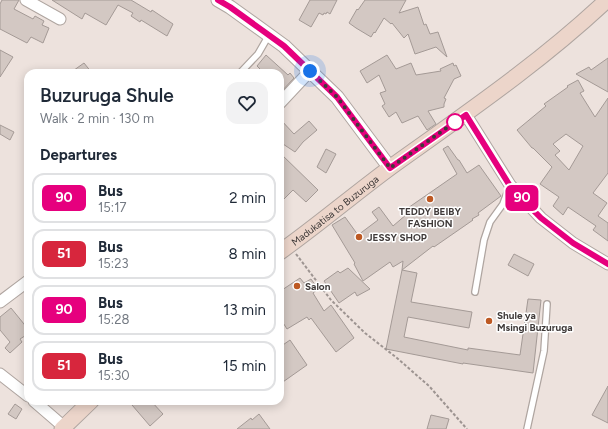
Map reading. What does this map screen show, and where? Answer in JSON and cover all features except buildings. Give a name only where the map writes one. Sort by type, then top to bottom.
[{"type":"main road","name":"Madukatisa to Buzuruga","points":[[285,249],[390,168],[466,115],[576,29],[607,0]]},
{"type":"main road","points":[[63,428],[87,405]]},
{"type":"street","points":[[26,0],[60,19]]},
{"type":"street","points":[[218,0],[269,34],[284,46],[337,97],[390,168]]},
{"type":"street","points":[[284,99],[310,71]]},
{"type":"street","points":[[466,115],[510,186],[541,218],[573,243],[608,264]]},
{"type":"street","points":[[0,302],[24,284]]},
{"type":"street","points":[[0,374],[24,393]]},
{"type":"street","points":[[38,405],[63,428]]},
{"type":"lane","points":[[244,69],[258,54],[269,34]]},
{"type":"lane","points":[[475,292],[484,240],[490,222],[503,204],[510,186]]},
{"type":"lane","points":[[528,429],[544,352],[547,304]]},
{"type":"path","points":[[285,249],[331,300],[365,333],[429,386],[467,429]]},
{"type":"bus line","name":"90","points":[[218,0],[269,34],[284,46],[337,97],[390,168],[466,115],[510,186],[530,207],[541,218],[573,243],[608,264]]},
{"type":"place","name":"TEDDY BEIBY FASHION","points":[[430,199]]},
{"type":"place","name":"JESSY SHOP","points":[[359,237]]},
{"type":"place","name":"Salon","points":[[297,286]]},
{"type":"place","name":"Shule ya Msingi Buzuruga","points":[[489,321]]},
{"type":"route","points":[[310,71],[337,97],[390,168],[455,122]]}]
